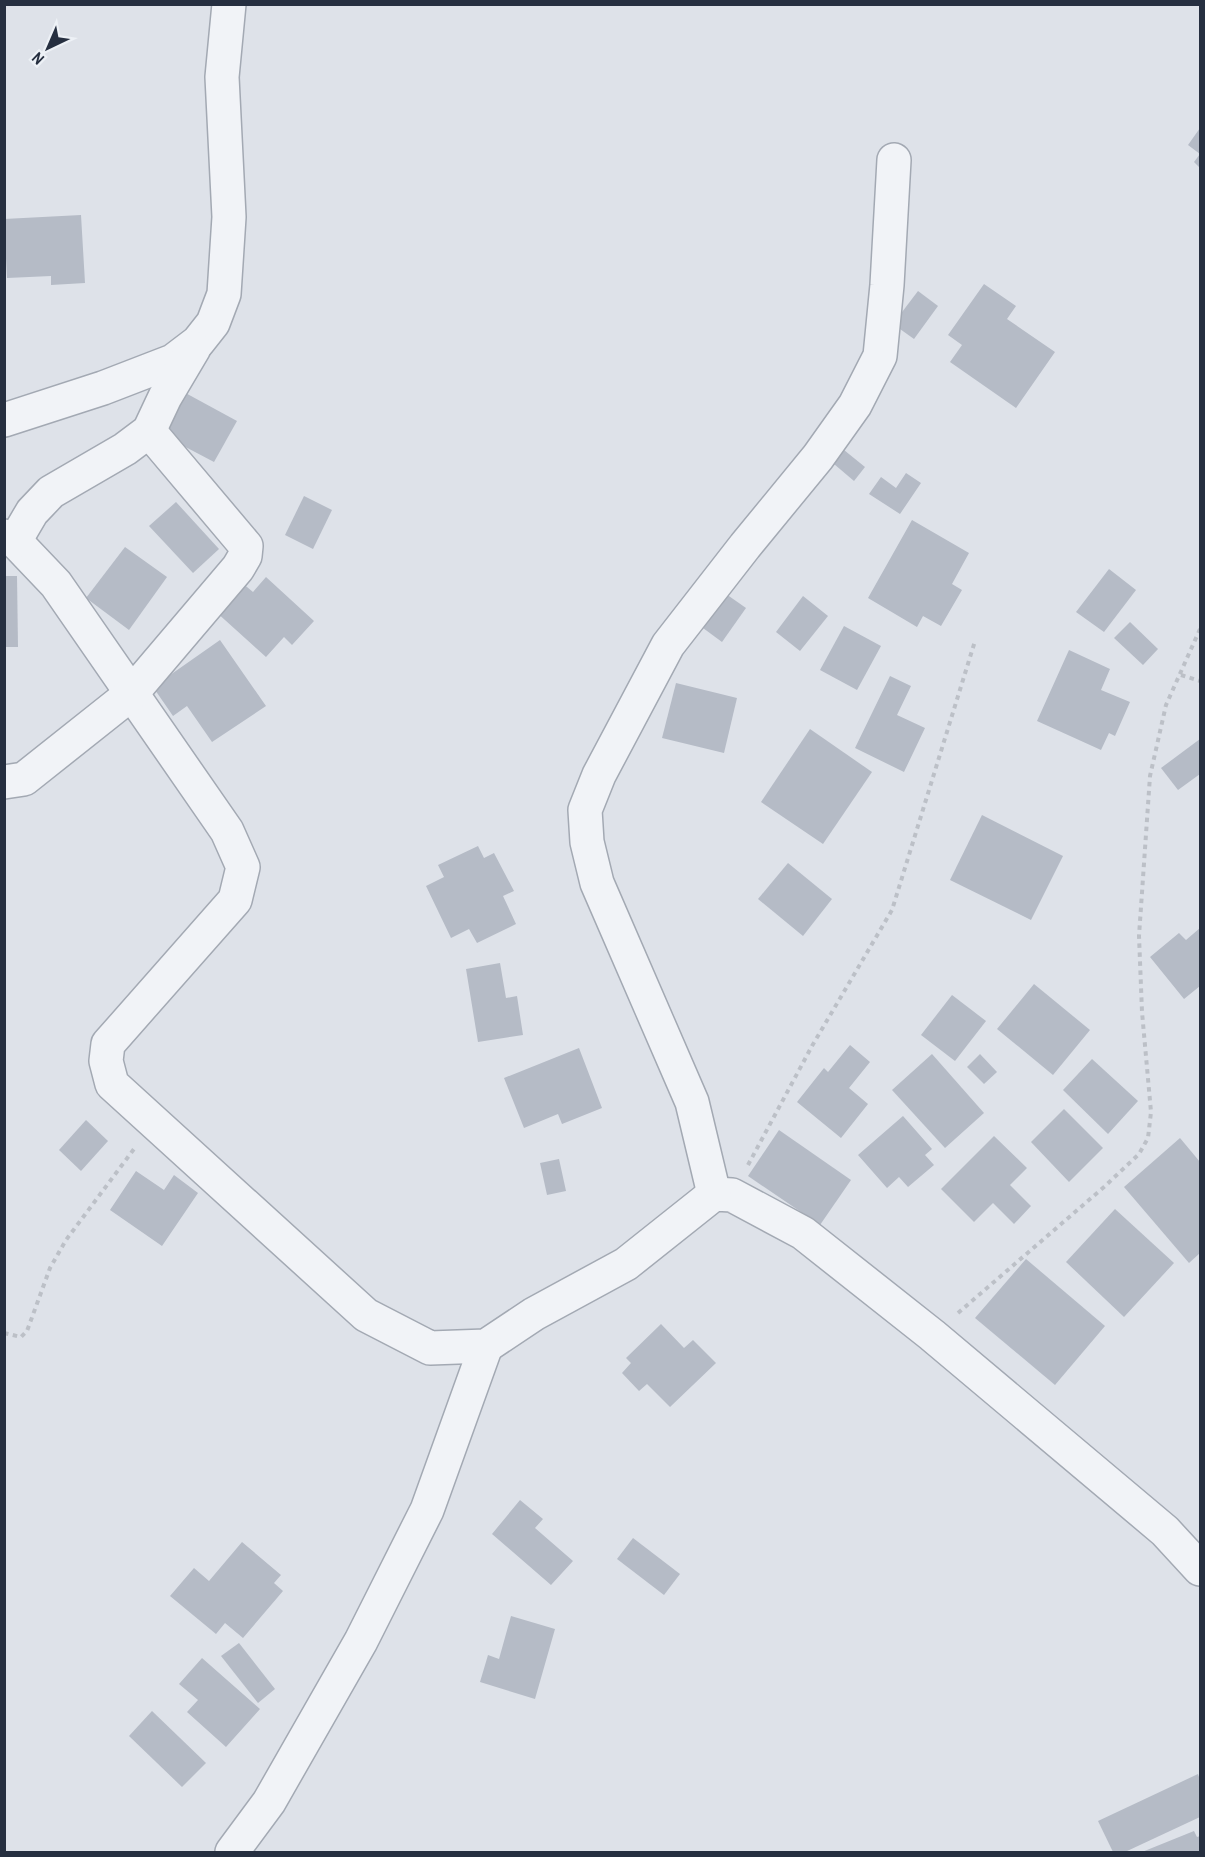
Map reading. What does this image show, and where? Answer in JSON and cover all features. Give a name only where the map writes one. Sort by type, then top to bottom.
[{"type":"street","points":[[229,4],[222,77],[229,217],[224,294],[213,323],[198,342],[165,397],[149,431],[125,449],[51,492],[10,539],[56,584],[227,831],[243,867],[235,900],[108,1044],[106,1061],[112,1084],[366,1315],[430,1348],[486,1346],[534,1314],[626,1264],[723,1195]]},
{"type":"street","points":[[894,160],[887,285],[880,356],[855,405],[818,457],[668,645],[599,775],[585,810],[587,842],[597,882],[692,1102],[723,1195],[803,1233],[932,1335],[1166,1531],[1200,1569]]},
{"type":"street","points":[[4,420],[103,388],[173,361],[198,342]]},
{"type":"street","points":[[4,783],[24,779],[131,694],[238,568],[245,556],[246,546],[149,431]]},
{"type":"street","points":[[232,1852],[269,1802],[361,1641],[427,1510],[486,1346]]},
{"type":"path","points":[[932,1335],[1104,1187],[1139,1154],[1148,1138],[1151,1112],[1142,1012],[1139,936],[1150,776],[1166,705],[1200,629]]},
{"type":"path","points":[[723,1195],[892,910],[975,641]]},
{"type":"path","points":[[1181,675],[1200,681]]},
{"type":"path","points":[[4,1334],[21,1337],[27,1331],[50,1268],[66,1240],[154,1122]]},
{"type":"building","points":[[1200,128],[1200,154],[1188,145]]},
{"type":"building","points":[[1200,154],[1200,168],[1194,162]]},
{"type":"building","points":[[81,215],[85,283],[51,285],[51,276],[7,278],[4,219]]},
{"type":"building","points":[[984,284],[1016,306],[1007,319],[1055,352],[1016,408],[950,362],[962,345],[948,335]]},
{"type":"building","points":[[918,291],[938,306],[914,339],[893,324]]},
{"type":"building","points":[[180,390],[237,421],[214,462],[157,432]]},
{"type":"building","points":[[844,450],[865,467],[854,481],[834,464]]},
{"type":"building","points":[[906,473],[921,483],[900,514],[869,494],[881,477],[896,488]]},
{"type":"building","points":[[304,496],[332,510],[313,549],[285,535]]},
{"type":"building","points":[[176,502],[219,549],[193,573],[149,526]]},
{"type":"building","points":[[912,520],[969,553],[952,584],[962,590],[941,626],[923,616],[917,627],[868,598]]},
{"type":"building","points":[[125,547],[167,577],[129,630],[86,598]]},
{"type":"building","points":[[1109,569],[1136,590],[1104,632],[1076,612]]},
{"type":"building","points":[[4,576],[17,576],[18,647],[4,647]]},
{"type":"building","points":[[266,577],[314,621],[292,645],[284,637],[266,657],[215,611],[241,582],[253,592]]},
{"type":"building","points":[[726,594],[746,608],[722,642],[703,628]]},
{"type":"building","points":[[803,596],[828,616],[800,651],[776,632]]},
{"type":"building","points":[[1130,622],[1158,649],[1143,665],[1114,638]]},
{"type":"building","points":[[844,626],[881,646],[857,690],[820,670]]},
{"type":"building","points":[[220,640],[266,706],[212,742],[187,706],[173,716],[153,687]]},
{"type":"building","points":[[1069,650],[1110,669],[1101,690],[1130,702],[1115,736],[1109,733],[1101,750],[1037,721]]},
{"type":"building","points":[[890,676],[911,686],[897,715],[925,728],[904,772],[855,748]]},
{"type":"building","points":[[676,683],[737,698],[724,753],[662,738]]},
{"type":"building","points":[[810,729],[872,772],[823,844],[761,802]]},
{"type":"building","points":[[1200,739],[1200,774],[1178,790],[1161,768]]},
{"type":"building","points":[[982,815],[1063,856],[1031,920],[950,880]]},
{"type":"building","points":[[478,846],[484,858],[494,853],[514,891],[503,896],[516,924],[477,943],[469,929],[451,938],[426,886],[444,877],[438,865]]},
{"type":"building","points":[[788,863],[832,899],[803,936],[758,899]]},
{"type":"building","points":[[1200,928],[1200,986],[1184,999],[1150,957],[1179,933],[1186,940]]},
{"type":"building","points":[[500,963],[506,998],[517,996],[523,1035],[478,1042],[466,969]]},
{"type":"building","points":[[1034,984],[1090,1030],[1053,1075],[997,1029]]},
{"type":"building","points":[[952,995],[986,1021],[955,1061],[921,1035]]},
{"type":"building","points":[[850,1045],[870,1062],[849,1088],[868,1104],[841,1138],[797,1102],[824,1068],[828,1072]]},
{"type":"building","points":[[579,1048],[602,1108],[562,1124],[558,1114],[524,1128],[504,1078]]},
{"type":"building","points":[[932,1054],[984,1113],[945,1148],[892,1090]]},
{"type":"building","points":[[980,1054],[997,1072],[984,1084],[967,1067]]},
{"type":"building","points":[[1092,1059],[1138,1101],[1108,1134],[1063,1090]]},
{"type":"building","points":[[1064,1109],[1103,1148],[1069,1182],[1031,1142]]},
{"type":"building","points":[[903,1116],[932,1149],[925,1155],[934,1165],[908,1187],[899,1177],[887,1188],[858,1155]]},
{"type":"building","points":[[86,1120],[108,1141],[81,1171],[59,1150]]},
{"type":"building","points":[[779,1130],[851,1180],[820,1225],[748,1176]]},
{"type":"building","points":[[994,1136],[1027,1168],[1010,1185],[1031,1206],[1014,1224],[993,1203],[974,1222],[941,1189]]},
{"type":"building","points":[[1180,1138],[1200,1162],[1200,1253],[1189,1263],[1124,1187]]},
{"type":"building","points":[[559,1159],[566,1191],[547,1195],[540,1163]]},
{"type":"building","points":[[136,1171],[164,1190],[174,1175],[198,1193],[162,1246],[110,1210]]},
{"type":"building","points":[[1115,1209],[1174,1263],[1124,1317],[1066,1262]]},
{"type":"building","points":[[1026,1259],[1105,1326],[1055,1385],[975,1318]]},
{"type":"building","points":[[661,1324],[684,1348],[693,1340],[716,1363],[670,1407],[647,1384],[639,1391],[622,1373],[631,1363],[626,1358]]},
{"type":"building","points":[[520,1500],[543,1519],[535,1528],[573,1561],[551,1585],[492,1534]]},
{"type":"building","points":[[633,1538],[680,1574],[664,1595],[617,1559]]},
{"type":"building","points":[[242,1542],[281,1575],[274,1583],[283,1591],[243,1638],[225,1623],[216,1634],[170,1596],[194,1568],[209,1581]]},
{"type":"building","points":[[511,1616],[555,1629],[535,1699],[480,1682],[488,1655],[499,1659]]},
{"type":"building","points":[[239,1643],[275,1689],[258,1703],[221,1656]]},
{"type":"building","points":[[202,1658],[260,1709],[226,1747],[187,1712],[198,1700],[179,1684]]},
{"type":"building","points":[[152,1711],[206,1763],[182,1787],[129,1736]]},
{"type":"building","points":[[1198,1774],[1200,1817],[1125,1852],[1113,1852],[1098,1821]]},
{"type":"building","points":[[1194,1831],[1197,1837],[1200,1836],[1200,1852],[1142,1852]]}]
